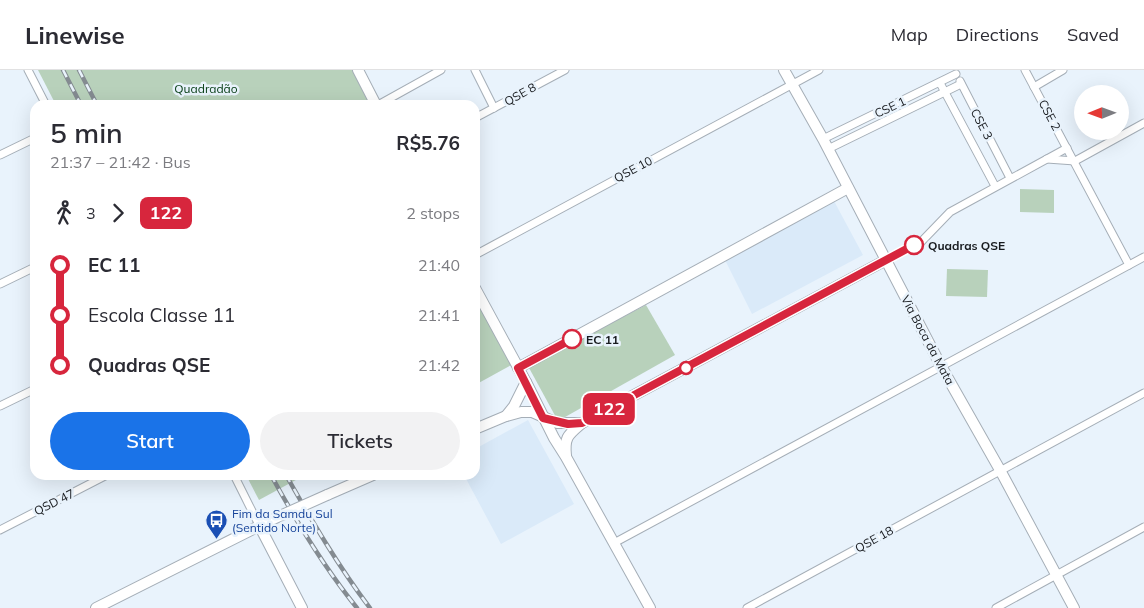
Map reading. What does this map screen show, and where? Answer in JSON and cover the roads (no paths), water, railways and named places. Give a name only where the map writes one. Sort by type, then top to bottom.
[{"type":"street","points":[[28,70],[43,100]]},
{"type":"street","points":[[358,70],[374,100]]},
{"type":"street","points":[[386,100],[441,70]]},
{"type":"street","points":[[474,70],[494,108]]},
{"type":"street","name":"QSE 8","points":[[480,115],[565,70]]},
{"type":"street","name":"Via Boca da Mata","points":[[784,70],[828,148],[941,366],[1000,470],[1074,608]]},
{"type":"street","name":"QSE 10","points":[[480,252],[819,70]]},
{"type":"street","name":"CSE 2","points":[[1025,70],[1129,264]]},
{"type":"street","points":[[1034,86],[1063,70]]},
{"type":"street","name":"CSE 1","points":[[823,139],[940,83],[955,72]]},
{"type":"street","name":"CSE 3","points":[[955,72],[1010,178]]},
{"type":"street","name":"CSE 3","points":[[940,83],[994,186]]},
{"type":"street","name":"CSE 1","points":[[828,148],[961,84]]},
{"type":"street","points":[[1045,159],[1074,161],[1144,123]]},
{"type":"street","points":[[0,155],[30,140]]},
{"type":"street","points":[[566,457],[566,437],[582,423],[922,241],[950,212],[994,186],[1067,148]]},
{"type":"street","points":[[518,368],[848,188]]},
{"type":"street","points":[[614,543],[1144,257]]},
{"type":"street","points":[[0,284],[30,269]]},
{"type":"street","points":[[480,297],[526,382],[543,418],[650,608]]},
{"type":"street","points":[[506,416],[514,406],[526,382]]},
{"type":"street","points":[[0,406],[30,391]]},
{"type":"street","name":"QSE 18","points":[[747,608],[1144,393]]},
{"type":"street","points":[[480,427],[506,416],[527,412],[568,424],[582,423]]},
{"type":"street","name":"QSD 47","points":[[0,530],[97,480]]},
{"type":"street","points":[[236,480],[302,608]]},
{"type":"street","points":[[96,608],[259,525],[362,480]]},
{"type":"street","points":[[996,608],[1144,528]]},
{"type":"railway","points":[[63,70],[78,100]]},
{"type":"railway","points":[[79,70],[94,100]]},
{"type":"railway","points":[[274,480],[311,543],[357,608]]},
{"type":"railway","points":[[289,480],[336,560],[370,608]]},
{"type":"place","name":"Quadras QSE","points":[[914,245]]},
{"type":"place","name":"EC 11","points":[[572,339]]},
{"type":"place","name":"Fim da Samdu Sul (Sentido Norte)","points":[[216,539]]},
{"type":"park label","name":"Quadradão","points":[[206,88]]}]
